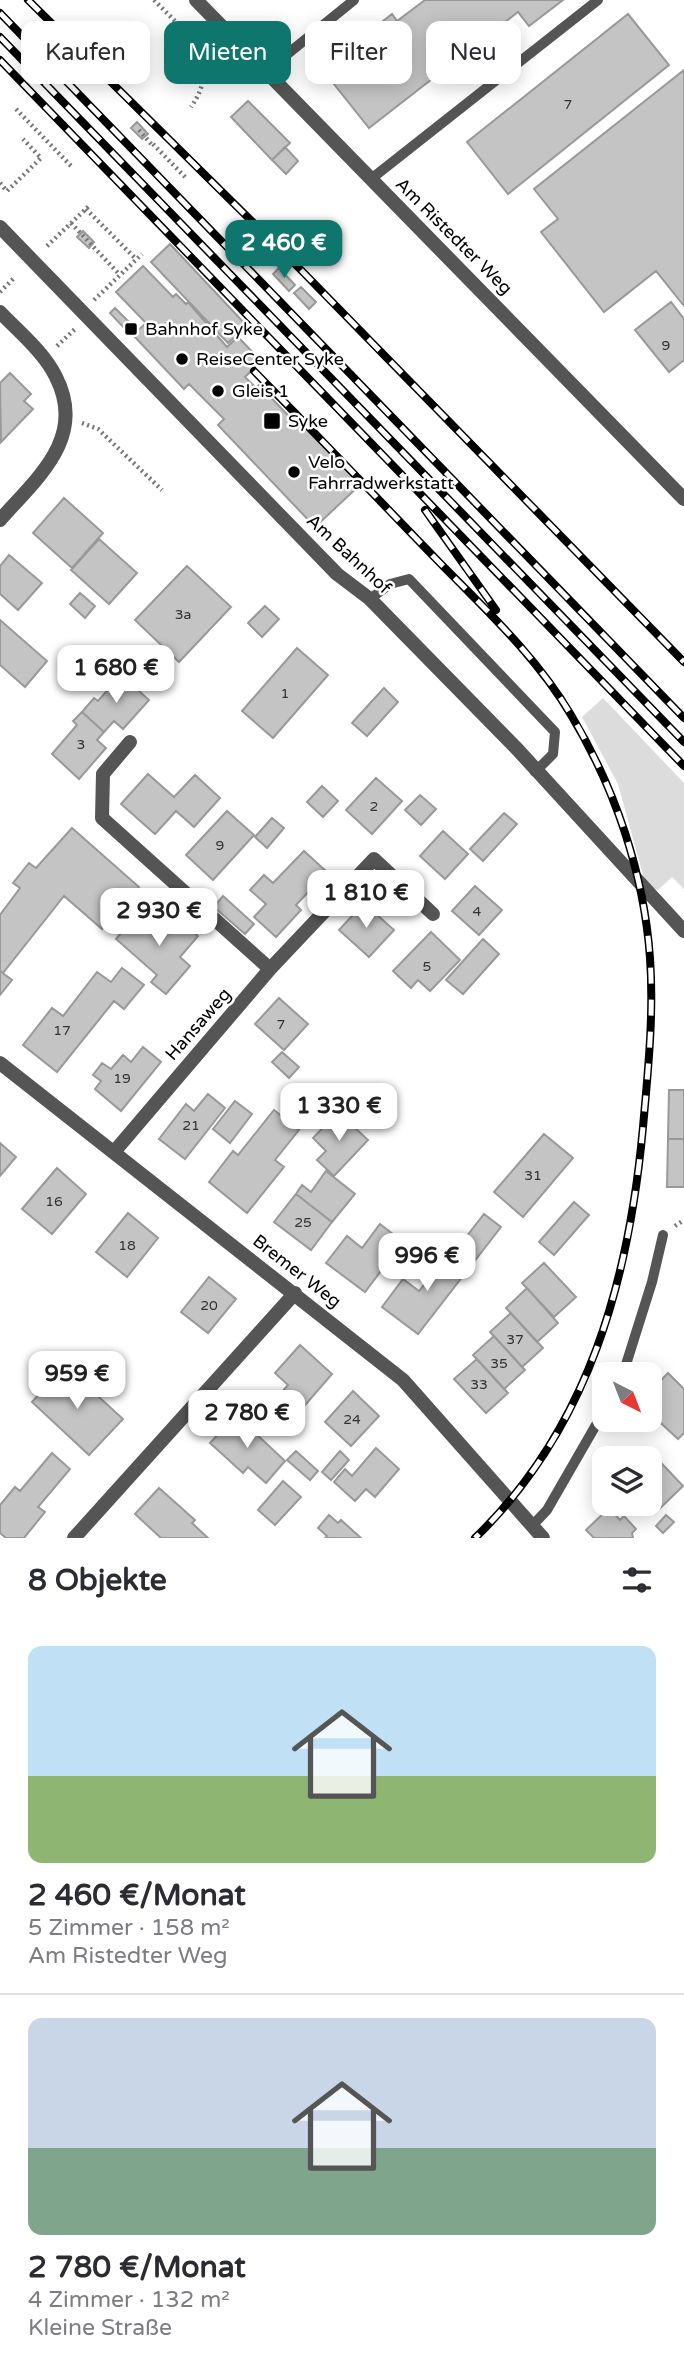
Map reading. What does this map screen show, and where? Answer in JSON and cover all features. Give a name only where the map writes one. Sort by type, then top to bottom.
[{"type":"street","name":"Am Ristedter Weg","points":[[202,2],[219,21]]},
{"type":"street","name":"Am Ristedter Weg","points":[[275,84],[684,499]]},
{"type":"street","name":"Am Bahnhof","points":[[0,227],[337,574],[370,599],[518,750],[535,772],[684,931]]},
{"type":"street","points":[[0,312],[56,376],[66,407],[64,439],[47,468],[0,520]]},
{"type":"street","points":[[130,742],[103,774],[102,818],[270,969]]},
{"type":"street","name":"Hansaweg","points":[[114,1152],[270,969],[374,859],[433,914]]},
{"type":"street","name":"Bremer Weg","points":[[0,1063],[296,1293],[403,1380],[543,1538]]},
{"type":"street","points":[[74,1538],[296,1293]]},
{"type":"lane","points":[[291,51],[354,0]]},
{"type":"lane","points":[[371,179],[598,0]]},
{"type":"lane","points":[[370,599],[390,584],[409,579],[537,713],[555,732],[553,754],[535,772]]},
{"type":"lane","points":[[627,1362],[653,1283],[663,1235]]},
{"type":"lane","points":[[532,1526],[547,1510],[592,1432]]},
{"type":"path","points":[[154,0],[194,43],[203,62],[204,82],[191,107]]},
{"type":"path","points":[[16,109],[72,167]]},
{"type":"path","points":[[139,130],[186,178]]},
{"type":"path","points":[[0,183],[7,191],[41,158],[23,139]]},
{"type":"path","points":[[47,246],[88,207],[136,259]]},
{"type":"path","points":[[71,223],[120,275]]},
{"type":"path","points":[[83,310],[142,254]]},
{"type":"path","points":[[0,292],[14,278]]},
{"type":"path","points":[[53,349],[69,334]]},
{"type":"path","points":[[65,416],[98,429],[162,490]]},
{"type":"shaded area","points":[[603,698],[684,783],[684,889],[672,877],[658,890],[646,886],[618,784],[582,717]]},
{"type":"building","points":[[425,0],[563,0],[529,26],[518,12],[506,21],[426,21],[426,84],[369,128],[334,84],[412,84],[412,21],[397,21]]},
{"type":"building","points":[[392,14],[397,21],[383,21]]},
{"type":"building","points":[[628,14],[669,65],[508,194],[467,142]]},
{"type":"building","points":[[684,70],[684,306],[656,271],[604,312],[541,232],[558,219],[534,189]]},
{"type":"building","points":[[248,101],[290,143],[272,160],[231,117]]},
{"type":"building","points":[[137,122],[148,134],[142,139],[131,128]]},
{"type":"building","points":[[285,147],[298,161],[286,174],[272,160]]},
{"type":"building","points":[[83,231],[94,242],[89,248],[77,237]]},
{"type":"building","points":[[170,244],[247,326],[228,343],[151,262]]},
{"type":"building","points":[[143,266],[173,297],[176,294],[186,304],[188,302],[227,347],[238,337],[261,361],[245,377],[256,388],[259,385],[303,431],[307,428],[361,484],[315,527],[218,425],[224,419],[189,384],[184,389],[133,335],[146,323],[116,292]]},
{"type":"building","points":[[279,268],[295,285],[289,291],[273,274]]},
{"type":"building","points":[[301,287],[316,302],[309,309],[294,293]]},
{"type":"building","points":[[671,302],[684,319],[684,360],[669,372],[635,330]]},
{"type":"building","points":[[115,308],[131,324],[125,329],[110,313]]},
{"type":"building","points":[[10,373],[31,394],[24,401],[33,409],[1,442],[0,383]]},
{"type":"building","points":[[64,498],[103,533],[72,568],[33,533]]},
{"type":"building","points":[[99,539],[137,573],[109,604],[71,570]]},
{"type":"building","points":[[9,555],[42,583],[18,610],[0,594],[0,566]]},
{"type":"building","points":[[187,566],[231,607],[179,662],[135,620]]},
{"type":"building","points":[[80,593],[95,606],[85,618],[70,604]]},
{"type":"building","points":[[265,606],[279,619],[262,637],[248,623]]},
{"type":"building","points":[[0,620],[47,661],[25,687],[0,665]]},
{"type":"building","points":[[297,648],[328,675],[273,738],[242,711]]},
{"type":"building","points":[[121,675],[149,700],[123,729],[114,721],[104,732],[82,712],[94,698],[98,701]]},
{"type":"building","points":[[384,688],[398,702],[367,736],[352,723]]},
{"type":"building","points":[[82,712],[104,732],[97,740],[106,748],[79,779],[52,754],[77,725],[73,721]]},
{"type":"building","points":[[148,774],[174,797],[195,775],[220,798],[194,827],[176,811],[155,834],[121,804]]},
{"type":"building","points":[[376,778],[402,801],[372,834],[346,810]]},
{"type":"building","points":[[322,786],[338,801],[323,817],[307,802]]},
{"type":"building","points":[[420,795],[436,809],[421,825],[405,810]]},
{"type":"building","points":[[227,811],[254,835],[213,880],[186,855]]},
{"type":"building","points":[[504,813],[517,824],[483,861],[470,849]]},
{"type":"building","points":[[272,818],[284,828],[267,848],[255,837]]},
{"type":"building","points":[[72,828],[139,887],[102,929],[64,896],[3,973],[0,971],[0,915],[20,888],[13,883],[29,863],[36,868]]},
{"type":"building","points":[[443,831],[468,854],[445,879],[420,856]]},
{"type":"building","points":[[304,851],[327,872],[296,905],[301,910],[276,937],[254,917],[266,904],[250,890],[264,875],[273,883]]},
{"type":"building","points":[[475,886],[502,910],[479,935],[452,911]]},
{"type":"building","points":[[223,896],[254,924],[245,934],[214,907]]},
{"type":"building","points":[[364,903],[394,930],[369,957],[339,930]]},
{"type":"building","points":[[141,910],[165,930],[176,917],[198,936],[180,957],[190,966],[166,994],[151,982],[157,975],[116,939]]},
{"type":"building","points":[[431,932],[460,960],[430,991],[418,980],[411,988],[393,971]]},
{"type":"building","points":[[483,939],[499,954],[463,994],[446,980]]},
{"type":"building","points":[[122,968],[144,985],[124,1009],[114,1001],[57,1072],[23,1045],[52,1008],[63,1016],[97,972],[111,982]]},
{"type":"building","points":[[0,971],[12,980],[0,995]]},
{"type":"building","points":[[279,998],[308,1024],[284,1050],[255,1024]]},
{"type":"building","points":[[143,1047],[161,1062],[121,1111],[95,1089],[101,1081],[93,1075],[102,1063],[111,1069],[123,1055],[131,1062]]},
{"type":"building","points":[[282,1052],[299,1067],[289,1078],[272,1062]]},
{"type":"building","points":[[669,1090],[684,1090],[684,1139],[668,1139]]},
{"type":"building","points":[[208,1094],[225,1108],[185,1159],[159,1139],[186,1104],[194,1111]]},
{"type":"building","points":[[235,1101],[252,1114],[230,1143],[213,1129]]},
{"type":"building","points":[[274,1110],[299,1130],[275,1160],[284,1167],[247,1213],[209,1182],[233,1151],[238,1155]]},
{"type":"building","points":[[338,1112],[368,1140],[334,1176],[317,1160],[326,1151],[313,1138]]},
{"type":"building","points":[[544,1134],[573,1158],[523,1217],[494,1192]]},
{"type":"building","points":[[668,1139],[684,1139],[684,1187],[667,1187]]},
{"type":"building","points":[[0,1143],[16,1157],[0,1176]]},
{"type":"building","points":[[57,1168],[86,1194],[52,1234],[22,1209]]},
{"type":"building","points":[[326,1171],[355,1194],[332,1222],[296,1194],[302,1185],[311,1192]]},
{"type":"building","points":[[296,1194],[332,1222],[311,1250],[274,1222]]},
{"type":"building","points":[[574,1202],[589,1215],[554,1255],[539,1242]]},
{"type":"building","points":[[128,1213],[158,1238],[127,1277],[96,1252]]},
{"type":"building","points":[[484,1214],[501,1227],[473,1263],[456,1250]]},
{"type":"building","points":[[380,1224],[403,1242],[365,1292],[326,1263],[347,1236],[362,1248]]},
{"type":"building","points":[[453,1248],[473,1263],[418,1334],[382,1307],[403,1279],[419,1291]]},
{"type":"building","points":[[544,1263],[576,1297],[554,1317],[522,1283]]},
{"type":"building","points":[[209,1277],[236,1299],[208,1333],[181,1312]]},
{"type":"building","points":[[527,1288],[558,1323],[537,1342],[506,1308]]},
{"type":"building","points":[[511,1313],[543,1348],[522,1367],[490,1332]]},
{"type":"building","points":[[494,1336],[525,1370],[504,1389],[473,1355]]},
{"type":"building","points":[[300,1345],[332,1374],[293,1419],[273,1402],[288,1385],[275,1373]]},
{"type":"building","points":[[477,1359],[508,1393],[486,1413],[454,1379]]},
{"type":"building","points":[[65,1366],[123,1419],[89,1455],[32,1402]]},
{"type":"building","points":[[668,1373],[684,1389],[684,1433],[678,1439],[662,1424],[662,1379]]},
{"type":"building","points":[[353,1391],[379,1416],[351,1446],[325,1422]]},
{"type":"building","points":[[236,1415],[285,1461],[266,1483],[248,1467],[243,1473],[210,1443]]},
{"type":"building","points":[[376,1448],[399,1469],[375,1497],[366,1489],[355,1501],[334,1482],[345,1469],[352,1476]]},
{"type":"building","points":[[296,1451],[318,1471],[310,1480],[287,1460]]},
{"type":"building","points":[[340,1451],[349,1460],[331,1480],[322,1472]]},
{"type":"building","points":[[52,1453],[70,1469],[38,1507],[45,1512],[24,1538],[6,1538],[0,1533],[0,1505],[15,1487],[20,1491]]},
{"type":"building","points":[[662,1464],[683,1486],[662,1506]]},
{"type":"building","points":[[283,1481],[301,1497],[275,1525],[258,1510]]},
{"type":"building","points":[[159,1488],[195,1520],[192,1523],[208,1538],[161,1538],[135,1514]]},
{"type":"building","points":[[329,1515],[338,1523],[341,1520],[361,1538],[325,1538],[327,1536],[318,1528]]},
{"type":"building","points":[[666,1515],[674,1522],[663,1533],[656,1526]]},
{"type":"building","points":[[601,1516],[616,1516],[620,1520],[624,1516],[636,1529],[632,1533],[633,1538],[594,1538],[586,1530]]},
{"type":"railway","points":[[28,0],[298,267],[684,662]]},
{"type":"railway","points":[[0,13],[684,718]]},
{"type":"railway","points":[[0,37],[684,742]]},
{"type":"railway","points":[[0,60],[684,766]]},
{"type":"railway","points":[[254,371],[492,616],[542,673],[571,715],[601,772],[625,832],[641,894],[650,958],[651,1021],[636,1184],[614,1295],[575,1400],[547,1449],[514,1495],[475,1538]]},
{"type":"railway","points":[[425,510],[496,610]]},
{"type":"place","name":"Bahnhof Syke","points":[[131,329]]},
{"type":"place","name":"ReiseCenter Syke","points":[[182,359]]},
{"type":"place","name":"Gleis 1","points":[[218,391]]},
{"type":"place","name":"Syke","points":[[272,421]]},
{"type":"place","name":"Velo Fahrradwerkstatt","points":[[294,472]]}]
